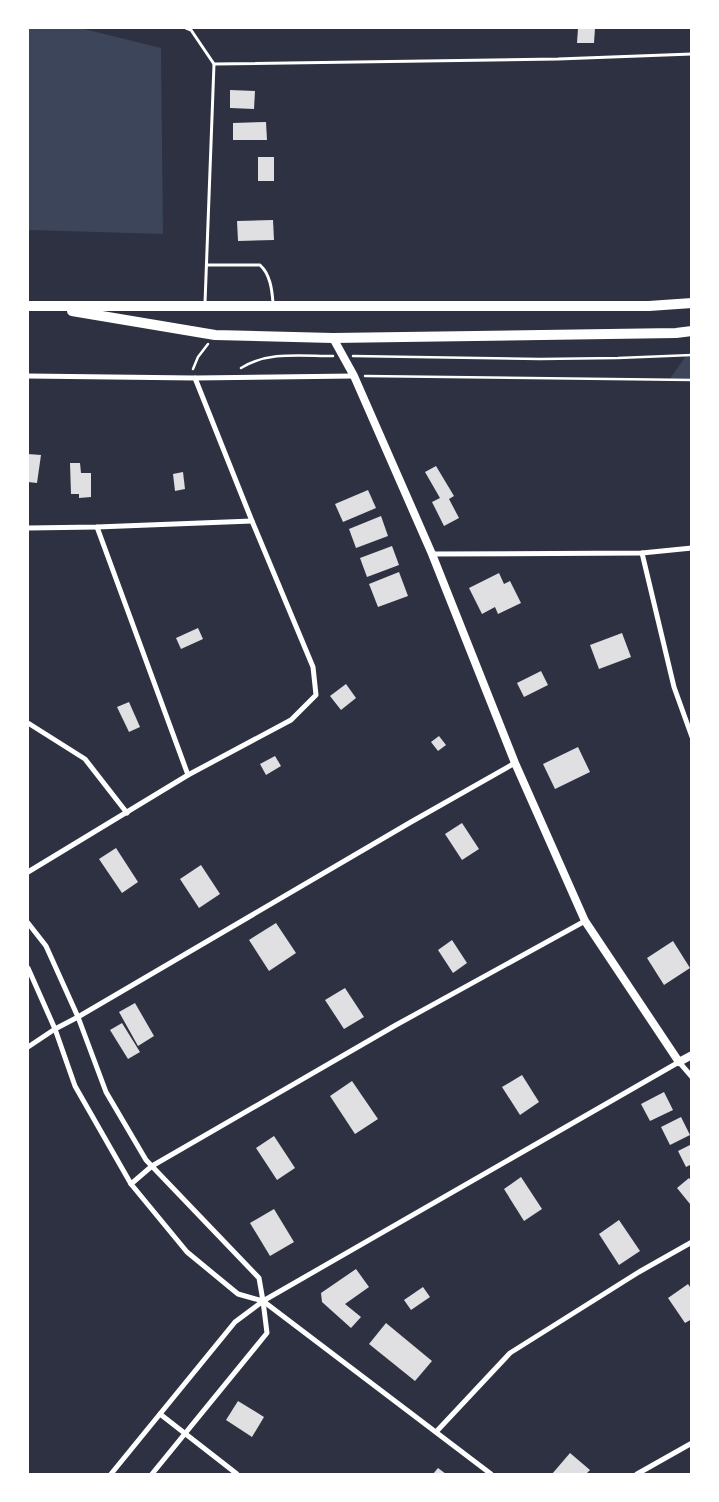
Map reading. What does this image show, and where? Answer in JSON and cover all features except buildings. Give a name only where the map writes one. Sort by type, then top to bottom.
[{"type":"highway","points":[[28,306],[649,306],[692,303]]},
{"type":"highway","points":[[44,306],[215,336],[334,338],[676,333],[692,331]]},
{"type":"street","points":[[334,338],[354,376],[432,554],[515,764],[585,921],[679,1062],[692,1077]]},
{"type":"street","points":[[28,376],[195,378],[354,376]]},
{"type":"street","points":[[28,872],[188,775],[291,720],[316,695],[313,667],[195,378]]},
{"type":"street","points":[[28,528],[252,521]]},
{"type":"street","points":[[97,527],[188,775]]},
{"type":"street","points":[[432,554],[642,553],[692,548]]},
{"type":"street","points":[[642,553],[674,687],[692,737]]},
{"type":"street","points":[[28,723],[85,759],[127,813]]},
{"type":"street","points":[[28,1047],[55,1029],[411,822],[515,764]]},
{"type":"street","points":[[131,1184],[152,1166],[396,1025],[585,921]]},
{"type":"street","points":[[28,923],[46,946],[78,1017],[106,1092],[146,1160],[259,1278],[264,1301],[267,1333],[152,1474]]},
{"type":"street","points":[[28,968],[55,1029],[75,1086],[131,1184],[187,1252],[238,1294],[264,1301],[491,1474]]},
{"type":"street","points":[[111,1474],[235,1322],[264,1301],[692,1055]]},
{"type":"street","points":[[436,1432],[510,1352],[639,1272],[692,1242]]},
{"type":"street","points":[[160,1414],[237,1474]]},
{"type":"street","points":[[637,1474],[692,1443]]},
{"type":"lane","points":[[186,28],[191,30],[214,64],[205,306]]},
{"type":"lane","points":[[214,64],[558,59],[692,54]]},
{"type":"lane","points":[[207,265],[260,265],[268,276],[272,289],[273,306]]},
{"type":"path","points":[[195,378],[193,369],[195,363],[215,336]]},
{"type":"path","points":[[230,378],[248,363],[274,356],[549,359],[692,355]]},
{"type":"path","points":[[354,376],[692,380]]},
{"type":"shaded area","points":[[28,28],[80,28],[161,48],[163,234],[28,230]]},
{"type":"shaded area","points":[[691,355],[691,380],[669,380],[686,356]]}]
